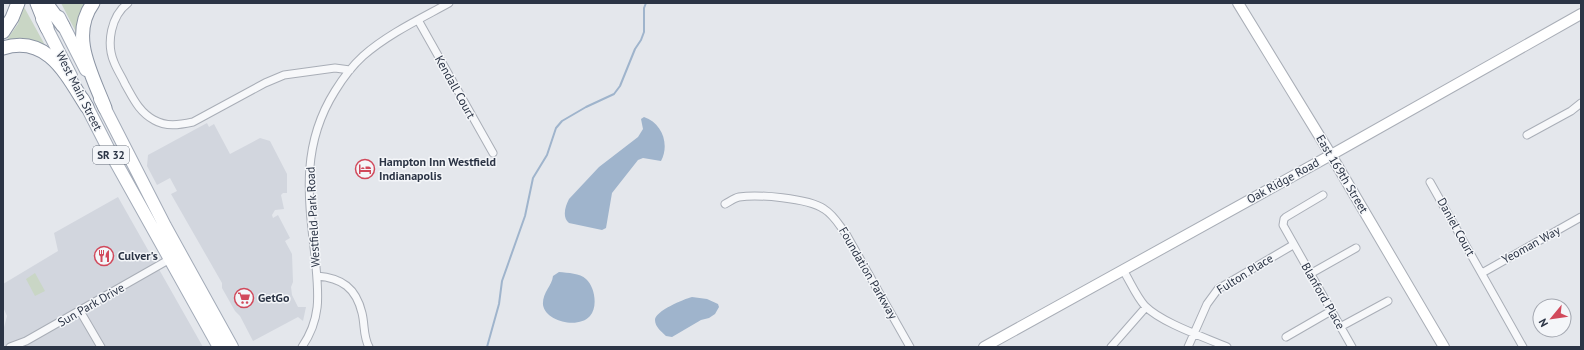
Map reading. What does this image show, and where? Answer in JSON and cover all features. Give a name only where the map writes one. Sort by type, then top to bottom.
[{"type":"highway","points":[[3,32],[12,18],[18,3]]},
{"type":"highway","points":[[37,3],[47,28]]},
{"type":"highway","points":[[46,3],[63,26]]},
{"type":"highway","points":[[93,3],[84,20],[82,39],[86,60],[105,108]]},
{"type":"highway","points":[[3,48],[16,45],[33,47],[52,57],[59,64],[87,107]]},
{"type":"main road","name":"West Main Street","points":[[33,3],[109,150],[219,347]]},
{"type":"main road","name":"West Main Street","points":[[51,3],[165,226],[232,347]]},
{"type":"street","points":[[128,3],[119,12],[112,29],[111,45],[114,62],[137,105],[145,114],[166,125],[180,125],[193,122],[266,83],[284,76],[335,68],[350,70]]},
{"type":"street","name":"Westfield Park Road","points":[[302,347],[313,328],[317,317],[317,276],[312,234],[309,176],[312,146],[324,110],[356,63],[376,46],[449,3]]},
{"type":"street","name":"East 169th Street","points":[[1238,3],[1331,155],[1444,347]]},
{"type":"street","name":"Oak Ridge Road","points":[[984,347],[1331,155],[1581,14]]},
{"type":"street","name":"Kendall Court","points":[[418,20],[493,153]]},
{"type":"street","points":[[1527,135],[1571,111],[1581,103]]},
{"type":"street","name":"Daniel Court","points":[[1430,182],[1523,347]]},
{"type":"street","name":"Blanford Place","points":[[1323,195],[1284,219],[1284,227],[1352,347]]},
{"type":"street","name":"Foundation Parkway","points":[[725,204],[737,198],[756,196],[797,200],[816,204],[824,208],[835,218],[846,234],[910,347]]},
{"type":"street","name":"Yeoman Way","points":[[1482,273],[1581,217]]},
{"type":"street","name":"Fulton Place","points":[[1188,347],[1207,304],[1218,289],[1293,245]]},
{"type":"street","points":[[1310,274],[1356,248]]},
{"type":"street","name":"Sun Park Drive","points":[[10,347],[26,341],[170,259]]},
{"type":"street","points":[[1123,270],[1146,307],[1161,318],[1227,347]]},
{"type":"street","points":[[317,276],[335,278],[349,289],[362,314],[364,334],[369,347]]},
{"type":"street","points":[[1340,327],[1388,300]]},
{"type":"street","points":[[1111,347],[1146,307]]},
{"type":"street","points":[[80,311],[101,347]]},
{"type":"street","points":[[1286,337],[1331,311]]},
{"type":"shaded area","points":[[207,123],[209,127],[214,124],[230,154],[260,138],[270,141],[287,174],[287,193],[283,193],[281,195],[284,209],[275,210],[272,215],[273,218],[278,215],[290,238],[285,241],[292,254],[292,295],[298,307],[306,307],[303,321],[298,317],[253,341],[240,316],[235,311],[222,288],[222,283],[171,194],[177,191],[170,178],[157,185],[147,166],[148,155]]},
{"type":"shaded area","points":[[118,197],[203,347],[3,347],[3,331],[7,316],[3,307],[3,284],[58,251],[54,233]]},
{"type":"green space","points":[[61,3],[88,3],[77,34]]},
{"type":"green space","points":[[23,6],[46,47],[5,42],[18,24]]},
{"type":"green space","points":[[35,273],[45,291],[35,296],[26,279]]},
{"type":"water","points":[[644,117],[656,124],[663,135],[665,148],[661,161],[643,158],[638,160],[612,193],[606,228],[602,230],[569,223],[565,218],[565,209],[569,199],[599,167],[638,137],[643,129],[641,119]]},
{"type":"water","points":[[559,272],[581,276],[586,279],[592,287],[595,302],[594,308],[590,316],[585,320],[571,323],[564,322],[550,316],[545,311],[543,301],[545,293],[553,276]]},
{"type":"water","points":[[692,297],[707,299],[718,304],[719,307],[715,314],[709,318],[701,320],[672,337],[666,336],[656,325],[656,317],[670,306]]},
{"type":"waterway","points":[[487,347],[499,304],[502,281],[525,216],[533,178],[547,155],[556,128],[562,121],[586,107],[614,94],[620,86],[635,49],[644,32],[644,8],[646,3]]},
{"type":"place","name":"Hampton Inn Westfield Indianapolis","points":[[365,169]]},
{"type":"place","name":"Culver's","points":[[104,256]]},
{"type":"place","name":"GetGo","points":[[244,298]]}]
